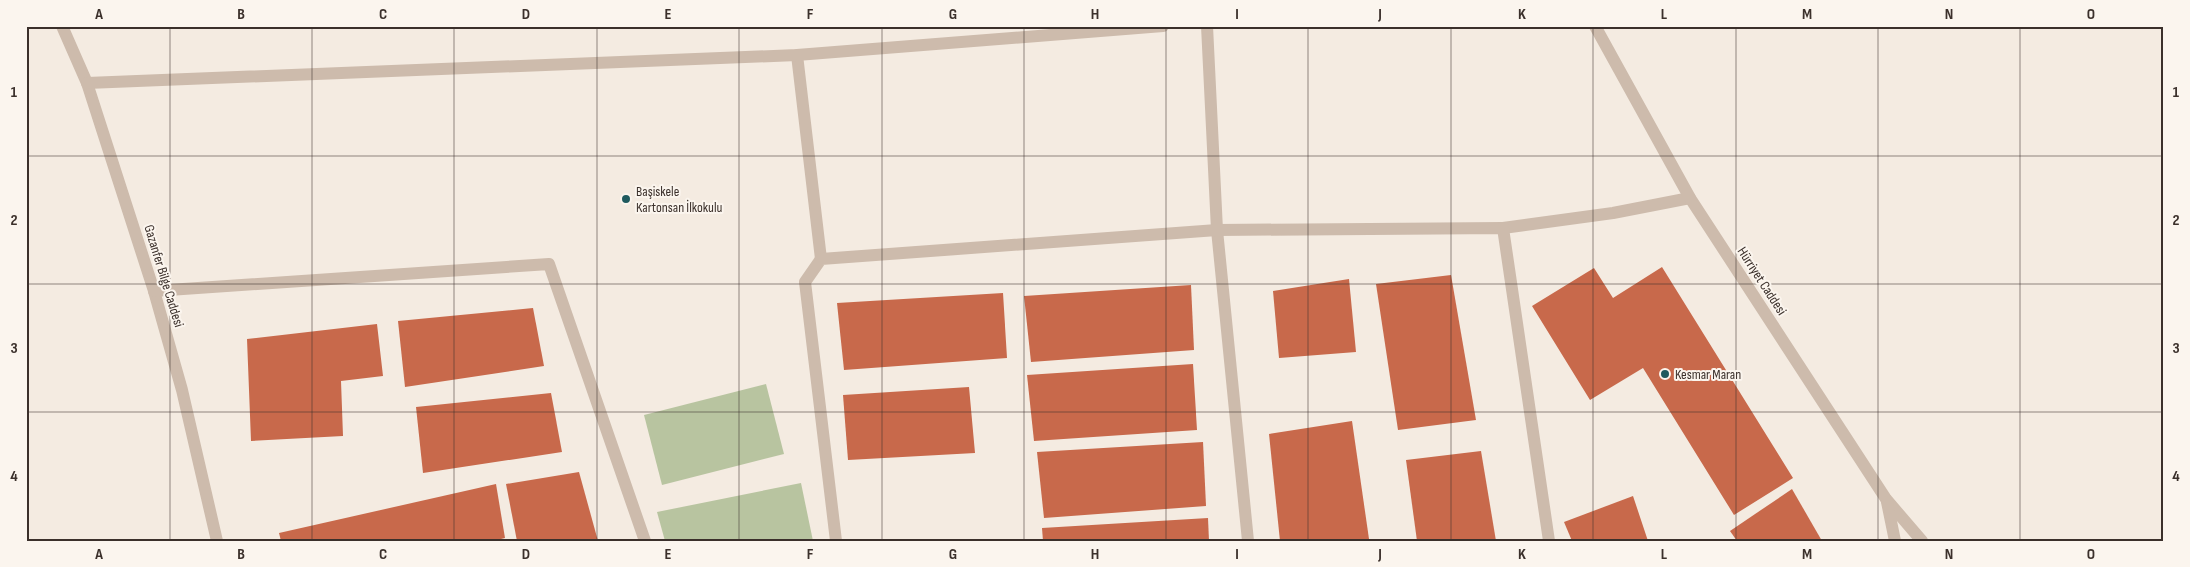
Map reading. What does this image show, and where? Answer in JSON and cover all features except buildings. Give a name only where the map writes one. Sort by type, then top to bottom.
[{"type":"street","name":"Gazanfer Bilge Caddesi","points":[[62,26],[87,83],[154,291],[182,390],[217,541]]},
{"type":"street","points":[[87,83],[797,55],[1163,26]]},
{"type":"street","points":[[1206,26],[1217,230],[1248,541]]},
{"type":"street","name":"Hürriyet Caddesi","points":[[1595,26],[1690,198],[1886,499],[1922,541]]},
{"type":"street","points":[[797,55],[821,259],[805,282],[836,541]]},
{"type":"street","points":[[821,259],[1217,230],[1503,228],[1613,213],[1690,198]]},
{"type":"street","points":[[1503,228],[1549,541]]},
{"type":"street","points":[[154,291],[550,264],[645,541]]},
{"type":"street","points":[[1886,499],[1895,541]]},
{"type":"green space","points":[[766,384],[784,454],[662,485],[644,415]]},
{"type":"green space","points":[[801,483],[813,541],[665,541],[657,512]]},
{"type":"place","name":"Başiskele Kartonsan İlkokulu","points":[[626,199]]},
{"type":"place","name":"Kesmar Maran","points":[[1665,374]]}]
